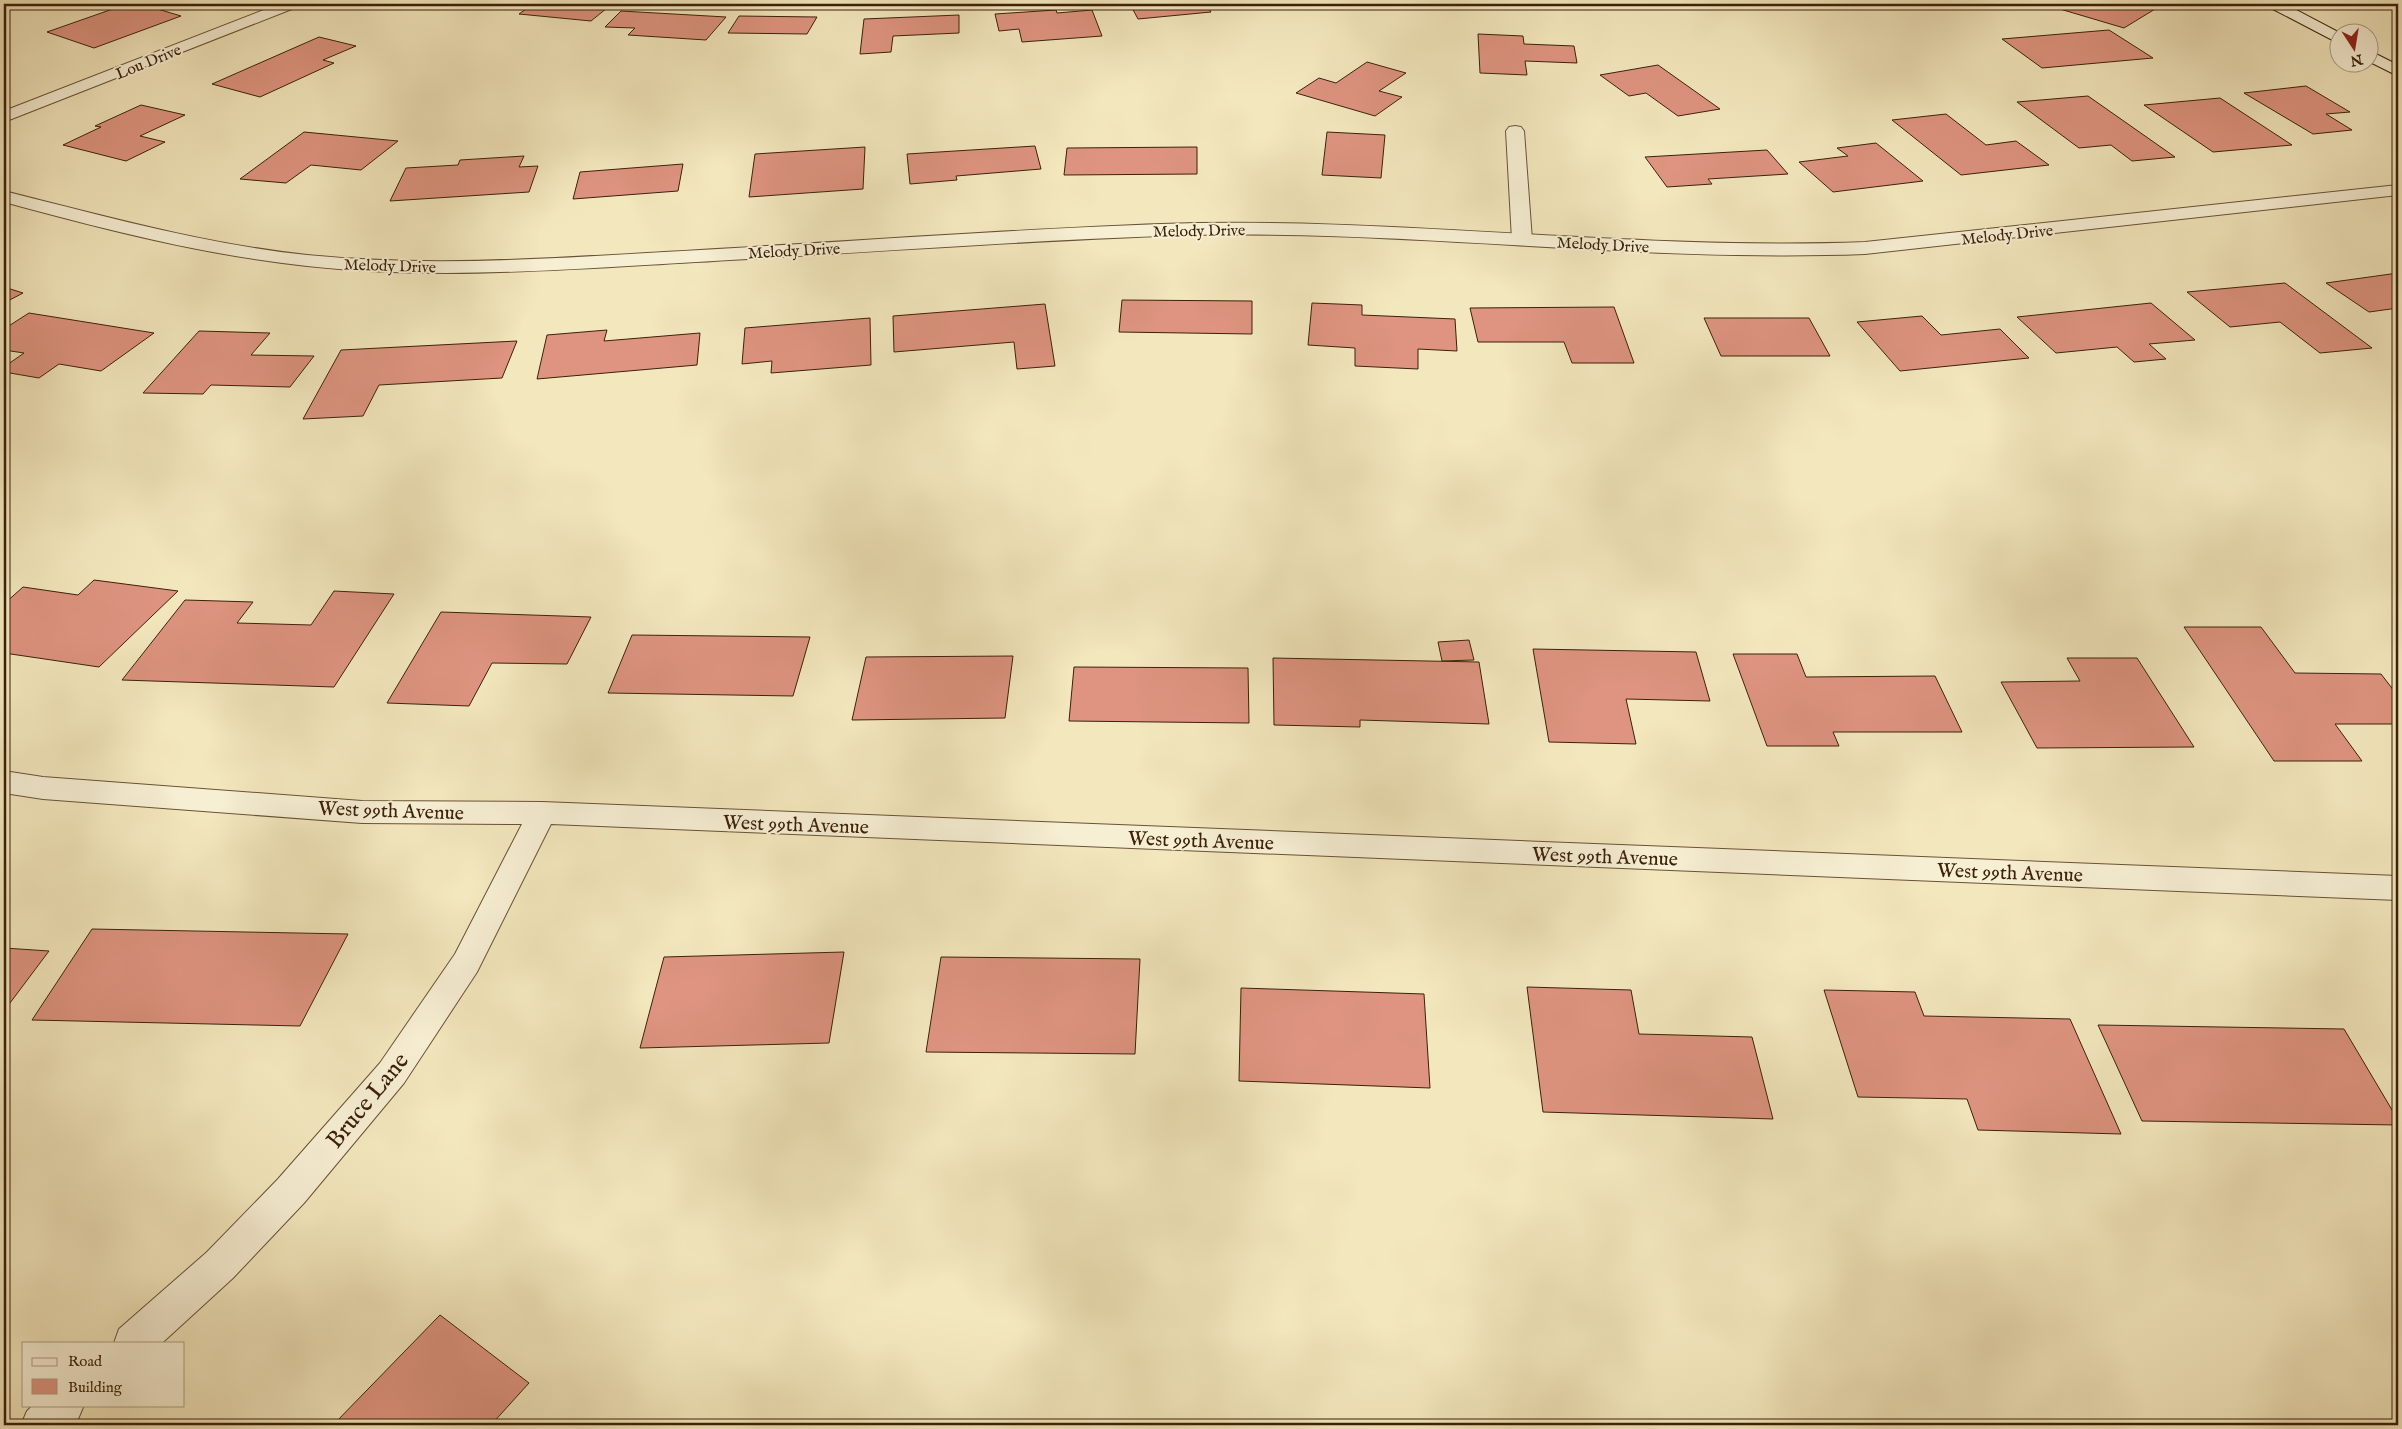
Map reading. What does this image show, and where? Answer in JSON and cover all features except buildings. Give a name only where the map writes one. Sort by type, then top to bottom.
[{"type":"street","name":"Lou Drive","points":[[4,117],[292,4]]},
{"type":"street","points":[[2274,4],[2330,35]]},
{"type":"street","points":[[2380,61],[2398,71]]},
{"type":"street","points":[[1515,131],[1522,240]]},
{"type":"street","name":"Melody Drive","points":[[4,196],[138,232],[197,244],[330,263],[440,267],[524,266],[1162,230],[1305,229],[1660,247],[1811,250],[1865,248],[1980,237],[2398,190]]},
{"type":"street","name":"West 99th Avenue","points":[[4,782],[43,788],[362,812],[542,813],[2398,888]]},
{"type":"street","name":"Bruce Lane","points":[[134,1342],[233,1252],[291,1191],[392,1074],[466,963],[542,813]]},
{"type":"street","points":[[41,1425],[63,1406]]}]
